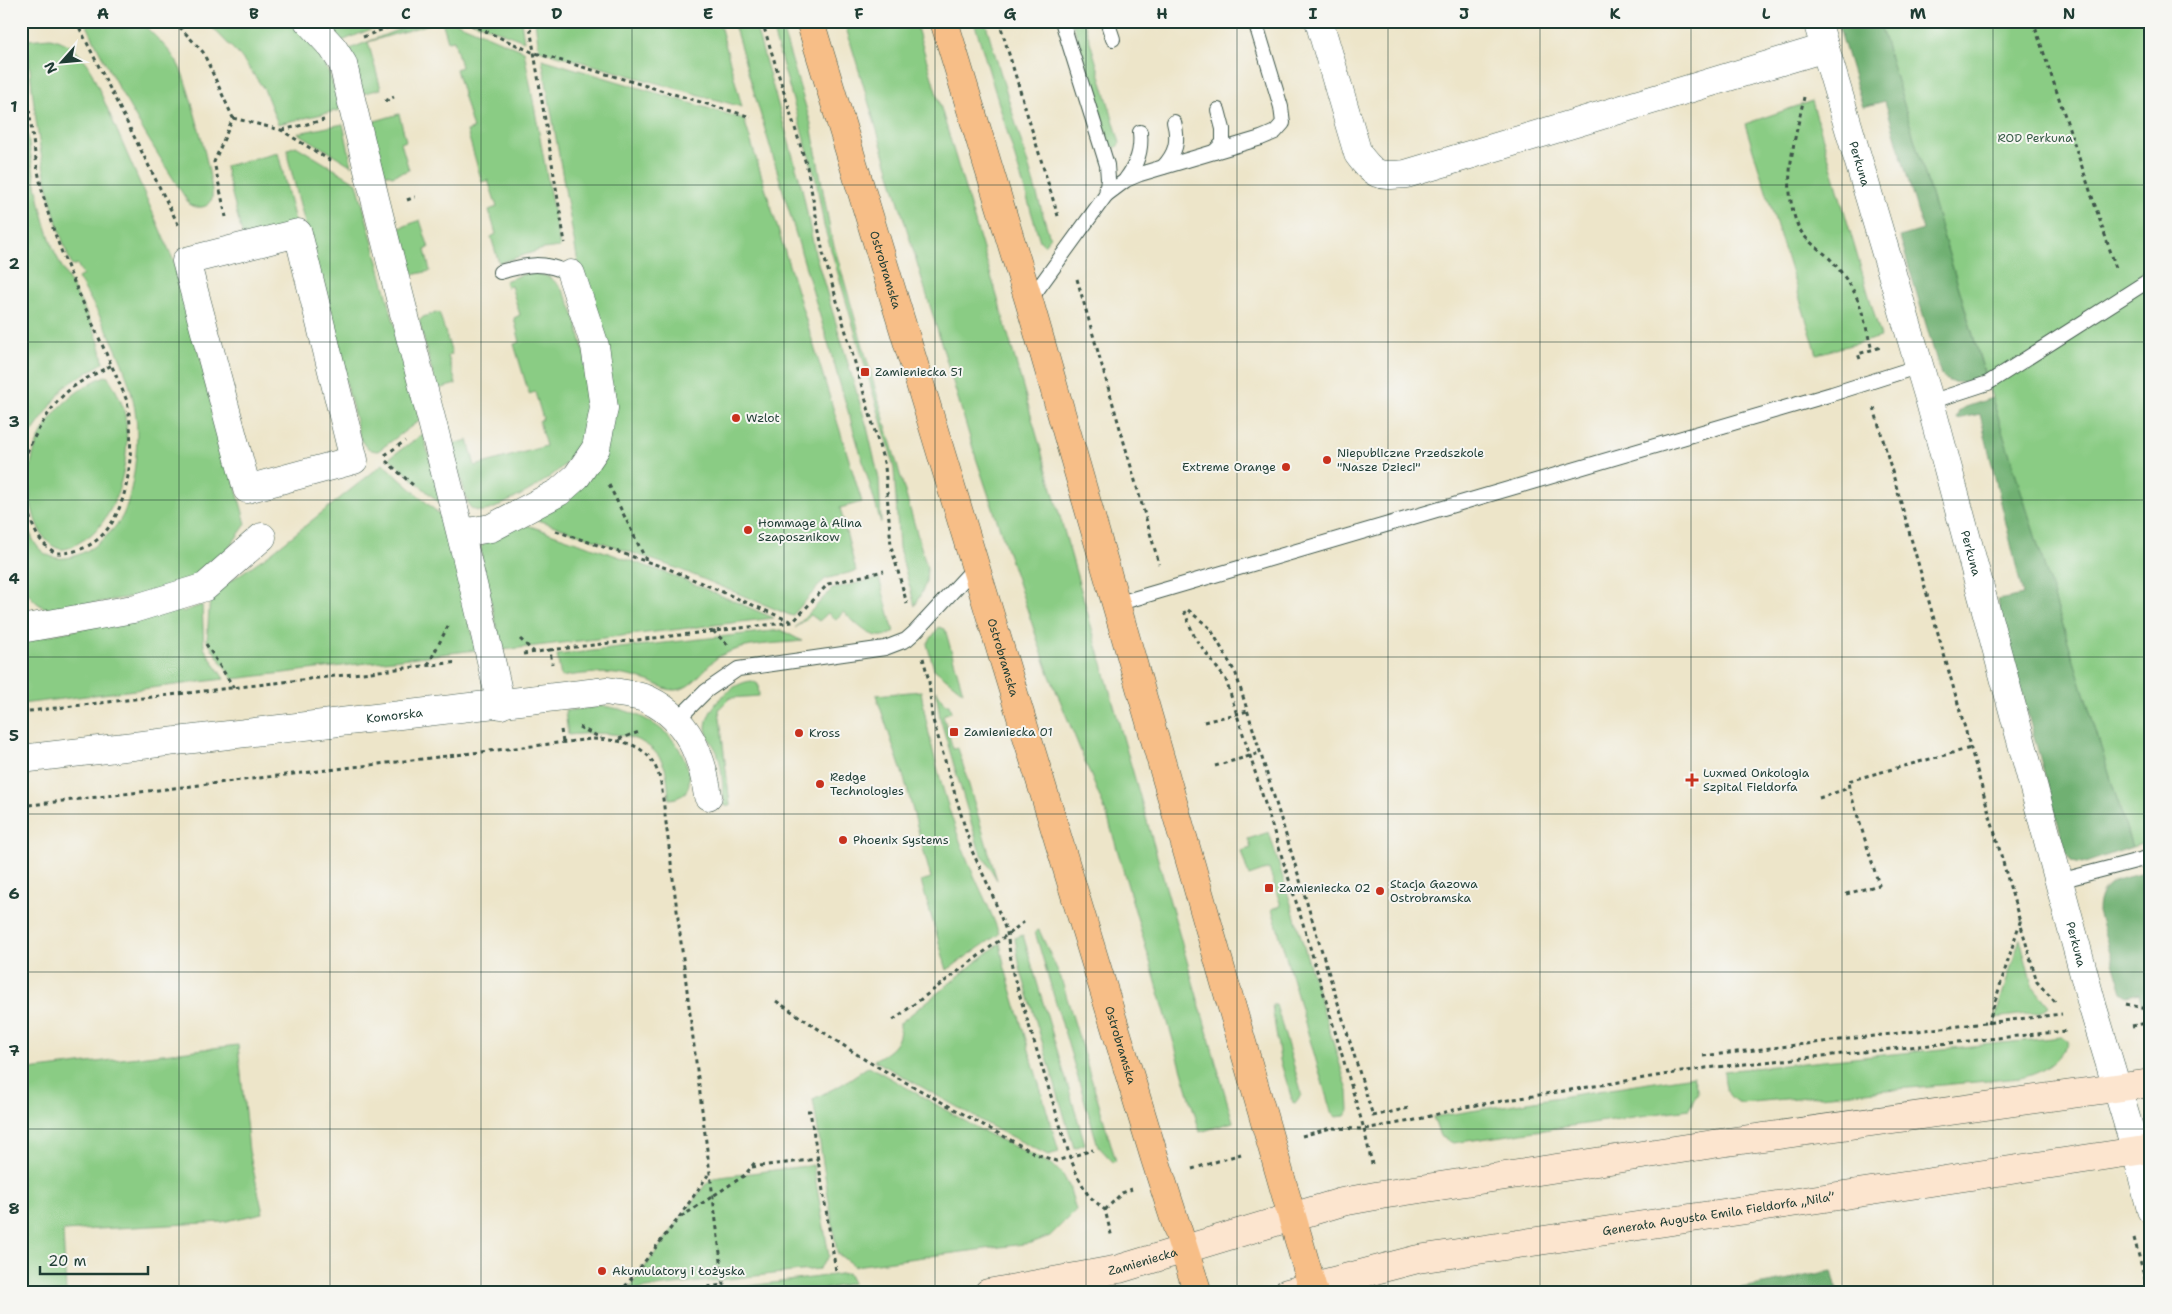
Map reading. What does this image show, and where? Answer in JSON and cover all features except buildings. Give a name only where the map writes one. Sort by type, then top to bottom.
[{"type":"main road","name":"Ostrobramska","points":[[810,21],[1155,1159],[1198,1293]]},
{"type":"main road","points":[[944,21],[1029,301],[1293,1217],[1304,1291]]},
{"type":"street","points":[[308,21],[333,48],[343,64],[372,186],[462,533],[501,705]]},
{"type":"street","points":[[1319,21],[1358,154],[1371,171],[1388,175],[1406,174],[1825,48]]},
{"type":"street","name":"Perkuna","points":[[1817,21],[1920,366],[2100,1030],[2118,1087],[2144,1150],[2151,1210]]},
{"type":"street","points":[[298,233],[354,460],[247,489],[186,261],[197,258],[298,233]]},
{"type":"street","points":[[462,533],[491,528],[560,492],[577,476],[596,448],[604,408],[595,346],[571,274]]},
{"type":"street","points":[[21,629],[133,609],[205,587],[262,537]]},
{"type":"street","name":"Komorska","points":[[21,759],[501,705],[607,691],[648,700],[678,719],[695,745],[708,796]]},
{"type":"street","points":[[1293,1217],[1342,1202],[1381,1195],[1711,1145],[2151,1083]]},
{"type":"street","name":"Perkuna","points":[[2118,1087],[2151,1126]]},
{"type":"street","name":"Generała Augusta Emila Fieldorfa „Nila”","points":[[1304,1291],[1418,1259],[2144,1150]]},
{"type":"street","name":"Zamieniecka","points":[[988,1293],[1119,1269],[1293,1217]]},
{"type":"lane","points":[[1062,21],[1107,165],[1106,195]]},
{"type":"lane","points":[[1107,21],[1113,39]]},
{"type":"lane","points":[[1029,301],[1106,195],[1126,180],[1275,132],[1284,123],[1256,21]]},
{"type":"lane","points":[[1214,152],[1223,143],[1223,129],[1218,110]]},
{"type":"lane","points":[[1162,167],[1172,157],[1176,146],[1177,133],[1174,122]]},
{"type":"lane","points":[[1126,180],[1142,147],[1140,132]]},
{"type":"lane","points":[[500,272],[526,264],[553,266],[571,274]]},
{"type":"lane","points":[[1930,402],[1988,384],[2151,279]]},
{"type":"lane","points":[[1116,604],[1920,366]]},
{"type":"lane","points":[[678,719],[706,692],[738,669],[885,648],[906,640],[976,566]]},
{"type":"lane","points":[[2059,881],[2151,857]]},
{"type":"path","points":[[21,23],[39,21]]},
{"type":"path","points":[[76,21],[144,159],[197,258]]},
{"type":"path","points":[[174,21],[203,52],[233,118],[214,162],[228,226]]},
{"type":"path","points":[[333,48],[404,21]]},
{"type":"path","points":[[463,21],[532,52],[751,117]]},
{"type":"path","points":[[528,21],[571,274]]},
{"type":"path","points":[[762,21],[807,167],[824,253],[885,466],[891,546],[929,681],[932,717],[972,851],[990,889],[1007,933],[1014,974],[1070,1157],[1088,1195],[1105,1210]]},
{"type":"path","points":[[999,21],[1038,150]]},
{"type":"path","points":[[2034,21],[2125,296]]},
{"type":"path","points":[[21,46],[41,185],[49,218],[64,258],[127,401],[131,422],[131,444],[122,502],[113,523],[102,536],[78,550],[56,553],[40,541],[30,520],[22,490],[21,477]]},
{"type":"path","points":[[1796,57],[1806,88],[1791,158],[1789,177],[1796,223],[1805,238],[1827,256],[1851,286],[1872,350]]},
{"type":"path","points":[[233,118],[281,130],[372,186]]},
{"type":"path","points":[[1087,313],[1160,567],[1175,587]]},
{"type":"path","points":[[1703,1056],[2053,1017],[2065,1013],[2037,982],[1858,354],[1884,346]]},
{"type":"path","points":[[21,467],[33,438],[66,392],[81,381],[112,365]]},
{"type":"path","points":[[382,458],[433,421]]},
{"type":"path","points":[[596,448],[612,494],[646,561]]},
{"type":"path","points":[[515,517],[646,561],[793,622]]},
{"type":"path","points":[[21,712],[793,622],[828,584],[884,571]]},
{"type":"path","points":[[1409,1108],[1373,1116],[1236,674],[1225,651],[1210,628],[1182,604],[1195,638],[1226,680],[1307,936],[1364,1129],[1411,1121],[1465,1107],[1706,1068],[2060,1031],[2077,1033],[2151,1022]]},
{"type":"path","points":[[206,644],[234,688]]},
{"type":"path","points":[[550,650],[557,697]]},
{"type":"path","points":[[1204,722],[1248,710]]},
{"type":"path","points":[[21,806],[592,739],[616,739],[627,742],[646,753],[654,762],[660,783],[724,1284],[656,1293]]},
{"type":"path","points":[[1846,894],[1879,885],[1848,780],[1971,748]]},
{"type":"path","points":[[1215,766],[1260,752]]},
{"type":"path","points":[[1819,798],[1849,788]]},
{"type":"path","points":[[893,1020],[1024,922]]},
{"type":"path","points":[[1988,1024],[2020,922]]},
{"type":"path","points":[[776,1001],[867,1060],[1036,1154],[1056,1161],[1093,1150]]},
{"type":"path","points":[[2123,1004],[2151,1010]]},
{"type":"path","points":[[807,1112],[810,1111],[836,1271]]},
{"type":"path","points":[[751,1167],[818,1159]]},
{"type":"path","points":[[678,1219],[712,1199],[745,1175],[756,1161]]},
{"type":"path","points":[[620,1293],[678,1219],[709,1174]]},
{"type":"path","points":[[2132,1230],[2149,1293]]},
{"type":"green space","points":[[85,21],[140,21],[177,61],[184,77],[200,133],[212,189],[211,201],[206,206],[197,207],[190,205],[121,92]]},
{"type":"green space","points":[[206,21],[290,21],[323,61],[332,82],[340,110],[278,124],[264,89],[241,57]]},
{"type":"green space","points":[[323,21],[391,21],[337,43]]},
{"type":"green space","points":[[420,21],[440,21],[368,42],[381,89],[365,93],[359,91],[342,52]]},
{"type":"green space","points":[[442,21],[453,21],[524,51],[560,247],[543,249],[499,263],[491,237],[496,234],[489,210],[497,207],[488,180],[482,182],[467,131],[473,129],[456,69],[461,67],[454,40],[448,41]]},
{"type":"green space","points":[[471,21],[521,21],[524,41]]},
{"type":"green space","points":[[535,21],[719,21],[742,107],[539,50]]},
{"type":"green space","points":[[733,21],[754,21],[802,188],[815,253],[867,427],[879,479],[881,523]]},
{"type":"green space","points":[[770,21],[780,21],[811,124],[831,235],[927,568],[926,583],[915,606],[899,548],[894,469],[890,451],[824,226],[816,180]]},
{"type":"green space","points":[[844,21],[915,21],[997,296],[1233,1122],[1200,1132],[1107,815],[1048,671],[976,458]]},
{"type":"green space","points":[[974,21],[985,21],[1050,238],[1044,245],[1040,241]]},
{"type":"green space","points":[[1072,21],[1084,21],[1120,143],[1116,148],[1110,146]]},
{"type":"green space","points":[[1837,21],[1879,21],[1985,376],[1956,383],[1941,375],[1900,237],[1923,230],[1885,101],[1863,107]]},
{"type":"green space","name":"ROD Perkuna","points":[[1879,21],[2151,21],[2151,841],[2132,847],[1992,398]]},
{"type":"green space","points":[[50,38],[62,41],[71,47],[88,64],[175,264],[246,524],[214,569],[177,585],[143,595],[52,610],[34,601],[23,584],[21,508],[34,542],[47,555],[59,558],[72,557],[97,544],[117,525],[127,505],[135,467],[137,428],[133,399],[122,363],[106,328],[78,278],[83,275],[77,264],[72,266],[53,211],[41,154],[27,40]]},
{"type":"green space","points":[[542,59],[744,119],[862,502],[840,508],[856,571],[825,579],[792,616],[679,569],[529,517],[599,458],[581,280]]},
{"type":"green space","points":[[21,84],[32,166],[46,225],[58,259],[96,335],[103,363],[65,386],[21,448]]},
{"type":"green space","points":[[1812,101],[1881,337],[1817,354],[1745,124]]},
{"type":"green space","points":[[399,114],[406,141],[401,143],[409,170],[392,176],[380,171],[370,126],[375,121]]},
{"type":"green space","points":[[343,124],[352,166],[298,133]]},
{"type":"green space","points":[[296,146],[357,183],[420,420],[378,451],[367,448],[359,434],[288,158],[288,149]]},
{"type":"green space","points":[[278,153],[298,233],[245,246],[225,166]]},
{"type":"green space","points":[[420,220],[429,248],[425,250],[430,271],[407,276],[395,230]]},
{"type":"green space","points":[[527,273],[550,278],[559,286],[567,299],[575,318],[594,405],[587,430],[579,448],[562,467],[540,484],[517,497],[493,509],[478,511],[469,506],[451,447],[454,444],[468,440],[475,466],[546,446],[539,421],[543,419],[535,392],[529,394],[514,344],[520,342],[514,318],[520,315],[511,286],[507,287],[505,281]]},
{"type":"green space","points":[[439,312],[452,354],[448,356],[456,384],[439,389],[436,387],[419,321],[423,317]]},
{"type":"green space","points":[[105,376],[108,377],[118,395],[123,407],[126,423],[127,441],[122,479],[108,514],[97,529],[76,544],[67,548],[56,548],[42,535],[36,522],[31,499],[30,477],[33,455],[40,436],[52,417],[66,401],[84,387]]},
{"type":"green space","points":[[1992,398],[2132,847],[2082,864],[2072,862],[2067,855],[2000,614],[1998,600],[2023,595],[1980,414],[1956,419],[1959,411],[1963,408]]},
{"type":"green space","points":[[423,434],[442,505],[389,458]]},
{"type":"green space","points":[[383,464],[446,520],[476,650],[233,679],[207,641],[210,595],[271,553]]},
{"type":"green space","points":[[524,524],[672,575],[774,618],[502,650],[482,562],[481,547],[490,537]]},
{"type":"green space","points":[[879,578],[894,632],[879,636],[873,635],[843,612],[836,620],[828,613],[819,621],[811,615],[795,628],[832,589]]},
{"type":"green space","points":[[202,605],[204,648],[224,679],[21,704],[21,641],[179,609],[182,612]]},
{"type":"green space","points":[[939,627],[945,629],[963,692],[934,669],[927,644]]},
{"type":"green space","points":[[781,630],[802,641],[751,646],[731,651],[716,659],[688,686],[674,690],[624,675],[593,673],[561,677],[557,655]]},
{"type":"green space","points":[[752,681],[758,684],[759,696],[730,698],[719,709],[730,805],[725,806],[720,765],[717,752],[707,734],[707,719],[716,704],[729,691],[744,682]]},
{"type":"green space","points":[[936,690],[945,704],[949,704],[951,712],[943,715],[953,749],[958,748],[997,880],[979,849],[940,718]]},
{"type":"green space","points":[[921,691],[934,756],[954,823],[969,864],[999,934],[947,970],[921,881],[931,878],[905,781],[876,695]]},
{"type":"green space","points":[[603,706],[620,709],[644,718],[659,727],[673,739],[688,770],[689,781],[687,790],[680,796],[669,799],[665,768],[658,755],[648,746],[636,740],[609,734],[568,735],[565,711]]},
{"type":"green space","points":[[1269,832],[1348,1091],[1349,1110],[1345,1116],[1336,1117],[1331,1112],[1272,909],[1281,906],[1269,869],[1249,876],[1241,851],[1251,848],[1248,839]]},
{"type":"green space","points":[[2151,871],[2151,1005],[2142,1006],[2139,993],[2128,996],[2122,992],[2098,912],[2102,892],[2108,886],[2122,879]]},
{"type":"green space","points":[[1039,930],[1061,978],[1116,1161],[1113,1162],[1098,1146],[1035,932]]},
{"type":"green space","points":[[1023,935],[1085,1144],[1074,1148],[1020,968],[1015,938]]},
{"type":"green space","points":[[2020,938],[2032,985],[2049,1006],[2041,1012],[1995,1018]]},
{"type":"green space","points":[[1000,943],[1004,965],[1059,1152],[1048,1155],[996,1129],[874,1060],[890,1050],[897,1042],[900,1023]]},
{"type":"green space","points":[[1272,1005],[1276,1005],[1300,1087],[1301,1095],[1295,1103],[1293,1103],[1280,1060]]},
{"type":"green space","points":[[2062,1037],[2069,1042],[2055,1061],[2043,1070],[2020,1078],[1741,1103],[1729,1094],[1725,1081],[1724,1071]]},
{"type":"green space","points":[[238,1045],[249,1151],[263,1213],[222,1222],[63,1231],[66,1293],[21,1293],[21,1071]]},
{"type":"green space","points":[[869,1066],[984,1132],[1053,1165],[1063,1175],[1069,1186],[1076,1210],[1050,1236],[1031,1243],[854,1266],[837,1253],[813,1099],[841,1085]]},
{"type":"green space","points":[[1693,1076],[1698,1092],[1689,1109],[1453,1143],[1440,1136],[1433,1117]]},
{"type":"green space","points":[[813,1165],[829,1256],[819,1269],[628,1290],[705,1185],[713,1178]]},
{"type":"green space","points":[[1832,1271],[1838,1293],[1742,1293],[1741,1288]]},
{"type":"green space","points":[[848,1273],[853,1283],[807,1293],[698,1293]]},
{"type":"place","name":"Zamieniecka 51","points":[[865,372]]},
{"type":"place","name":"Wzlot","points":[[736,418]]},
{"type":"place","name":"Niepubliczne Przedszkole \"Nasze Dzieci\"","points":[[1327,460]]},
{"type":"place","name":"Extreme Orange","points":[[1286,467]]},
{"type":"place","name":"Hommage à Alina Szaposznikow","points":[[748,530]]},
{"type":"place","name":"Zamieniecka 01","points":[[954,732]]},
{"type":"place","name":"Kross","points":[[799,733]]},
{"type":"place","name":"Luxmed Onkologia Szpital Fieldorfa","points":[[1692,780]]},
{"type":"place","name":"Redge Technologies","points":[[820,784]]},
{"type":"place","name":"Phoenix Systems","points":[[843,840]]},
{"type":"place","name":"Zamieniecka 02","points":[[1269,888]]},
{"type":"place","name":"Stacja Gazowa Ostrobramska","points":[[1380,891]]},
{"type":"place","name":"Akumulatory i Łożyska","points":[[602,1271]]}]
